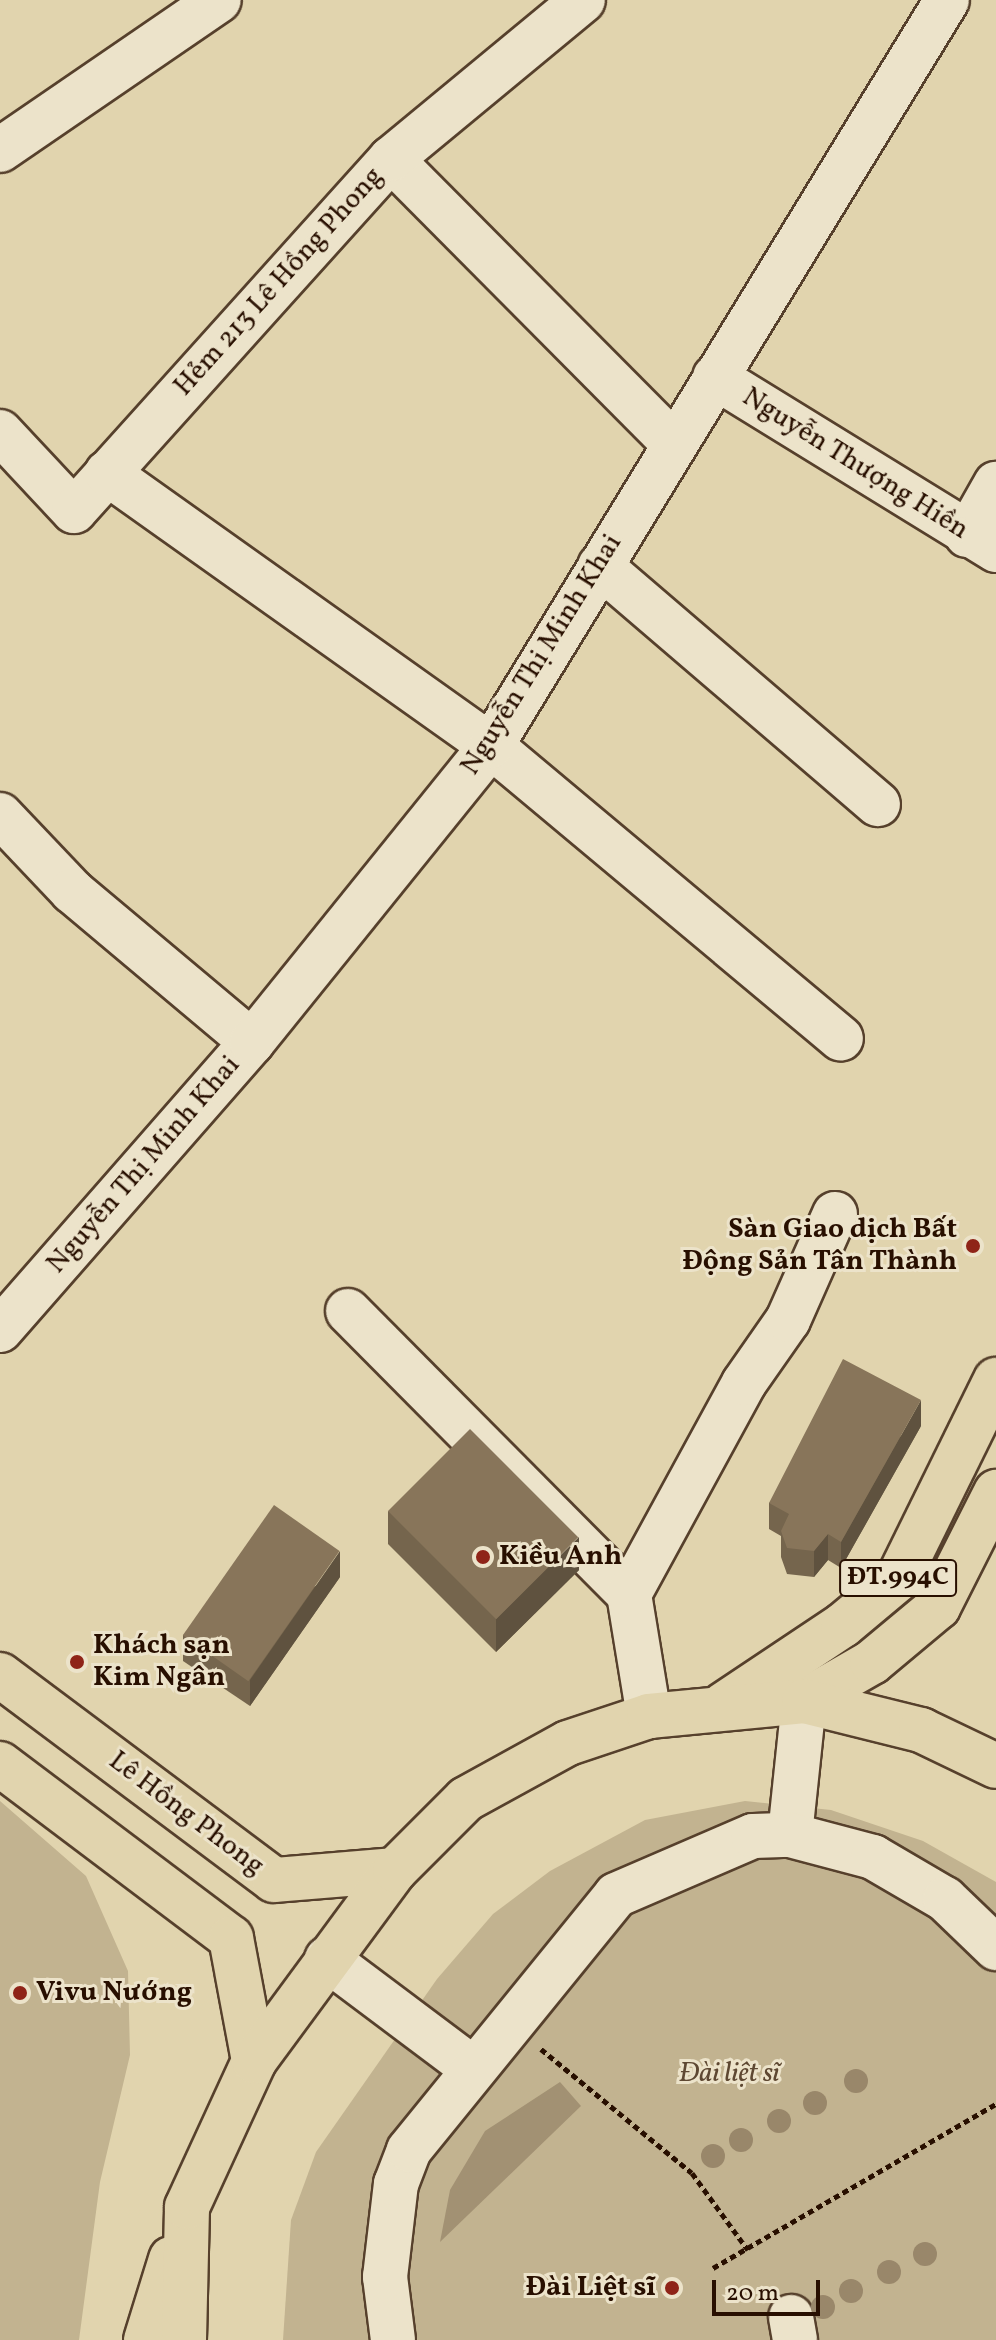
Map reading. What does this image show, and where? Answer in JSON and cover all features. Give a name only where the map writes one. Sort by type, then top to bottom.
[{"type":"main road","name":"ĐT.994C","points":[[720,1706],[843,1625],[898,1579],[996,1380]]},
{"type":"main road","name":"ĐT.994C","points":[[804,1701],[872,1662],[938,1607],[996,1492]]},
{"type":"main road","name":"Lê Hồng Phong","points":[[0,1675],[274,1880],[395,1870]]},
{"type":"main road","points":[[146,2340],[187,2207],[254,2061],[395,1870],[466,1799],[568,1743],[649,1716],[720,1706],[804,1701],[921,1730],[996,1766]]},
{"type":"main road","points":[[0,1764],[231,1938],[254,2061]]},
{"type":"main road","points":[[184,2340],[187,2207]]},
{"type":"street","points":[[0,150],[219,0]]},
{"type":"street","name":"Hẻm 213 Lê Hồng Phong","points":[[0,432],[74,511],[391,159],[583,0]]},
{"type":"street","name":"Nguyễn Thị Minh Khai","points":[[0,1330],[252,1042],[491,746],[947,0]]},
{"type":"street","points":[[391,159],[674,444]]},
{"type":"street","name":"Nguyễn Thượng Hiền","points":[[715,377],[981,542]]},
{"type":"street","points":[[107,473],[491,746],[841,1039]]},
{"type":"street","points":[[981,542],[996,484]]},
{"type":"street","points":[[600,566],[878,804]]},
{"type":"street","points":[[0,815],[72,891],[252,1042]]},
{"type":"street","points":[[629,1594],[744,1383],[788,1320],[835,1214]]},
{"type":"street","points":[[348,1311],[629,1594],[649,1716]]},
{"type":"street","points":[[790,1835],[804,1701]]},
{"type":"street","points":[[393,2340],[385,2277],[396,2184],[409,2150],[508,2023],[616,1895],[753,1836],[790,1835],[873,1857],[945,1899],[996,1948]]},
{"type":"street","points":[[327,1959],[472,2068]]},
{"type":"path","points":[[508,2023],[692,2173],[748,2250]]},
{"type":"path","points":[[713,2268],[996,2104]]},
{"type":"green space","points":[[0,1801],[86,1876],[128,1971],[130,2055],[100,2182],[79,2340],[0,2340]]},
{"type":"green space","name":"Đài liệt sĩ","points":[[745,1801],[831,1810],[923,1841],[996,1882],[996,2340],[283,2340],[291,2220],[316,2152],[437,1979],[493,1914],[550,1871],[645,1820]]},
{"type":"shaded area","points":[[560,2082],[581,2106],[440,2242],[450,2190],[485,2131]]},
{"type":"building","points":[[843,1359],[921,1400],[841,1542],[828,1534],[814,1551],[787,1548],[781,1531],[789,1514],[769,1503]]},
{"type":"building","name":"Kiều Anh","points":[[470,1429],[578,1537],[496,1619],[388,1511]]},
{"type":"building","points":[[274,1505],[340,1551],[248,1681],[183,1635]]},
{"type":"place","name":"Sàn Giao dịch Bất Động Sản Tân Thành","points":[[973,1246]]},
{"type":"place","name":"Kiều Anh","points":[[483,1557]]},
{"type":"place","name":"Khách sạn Kim Ngân","points":[[77,1662]]},
{"type":"place","name":"Vivu Nướng","points":[[20,1993]]},
{"type":"place","name":"Đài Liệt sĩ","points":[[672,2288]]}]
